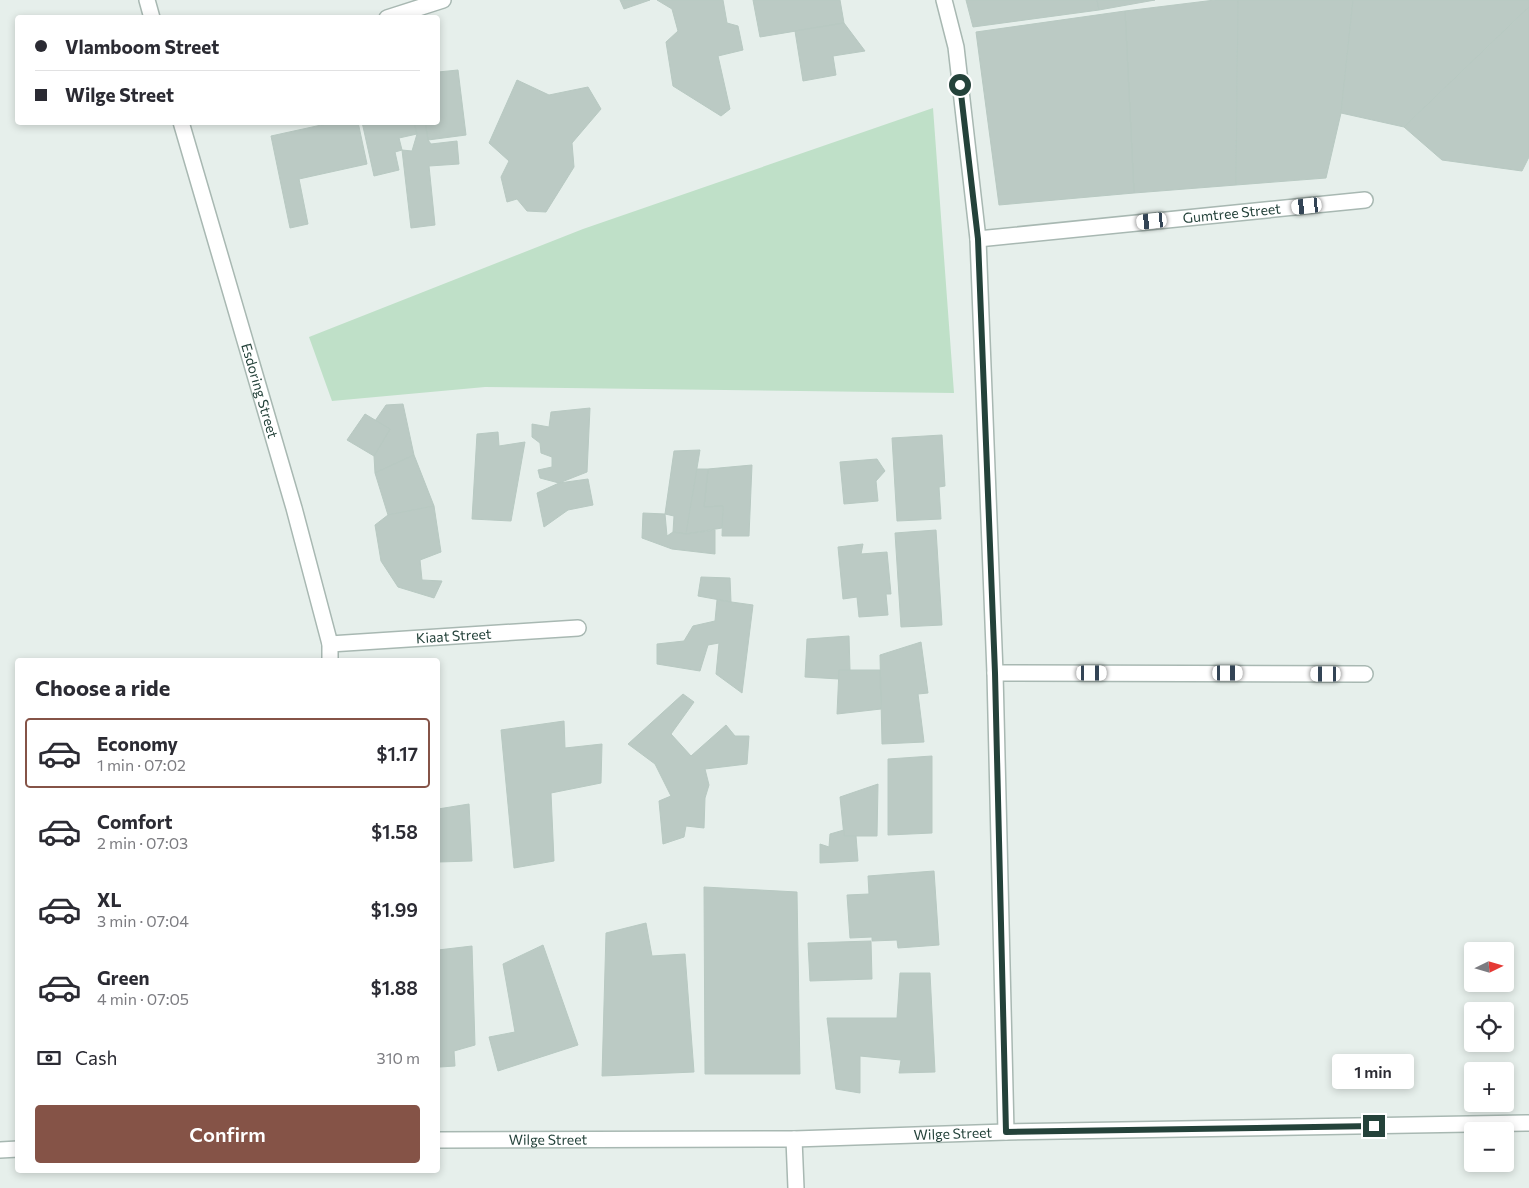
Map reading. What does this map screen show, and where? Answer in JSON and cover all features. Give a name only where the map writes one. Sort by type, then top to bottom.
[{"type":"street","points":[[147,0],[151,15]]},
{"type":"street","points":[[396,15],[442,0]]},
{"type":"street","points":[[944,0],[956,46],[978,239],[995,673],[1006,1132]]},
{"type":"street","name":"Esdoring Street","points":[[183,125],[294,508],[330,644],[330,658]]},
{"type":"street","name":"Gumtree Street","points":[[978,239],[1365,200]]},
{"type":"street","name":"Kiaat Street","points":[[330,644],[578,628]]},
{"type":"street","points":[[995,673],[1365,674]]},
{"type":"street","name":"Wilge Street","points":[[440,1140],[794,1139],[1006,1132],[1529,1123]]},
{"type":"street","points":[[794,1139],[796,1188]]},
{"type":"street","points":[[0,1150],[15,1149]]},
{"type":"green space","points":[[933,108],[954,393],[485,387],[332,401],[309,337],[583,229]]},
{"type":"building","points":[[620,0],[650,0],[624,9]]},
{"type":"building","points":[[657,0],[723,0],[727,23],[738,26],[743,50],[718,56],[730,109],[721,116],[673,86],[666,42],[678,31],[672,9]]},
{"type":"building","points":[[753,0],[840,0],[844,23],[760,37]]},
{"type":"building","points":[[966,0],[1097,0],[1099,10],[973,27]]},
{"type":"building","points":[[1097,0],[1155,0],[1099,10]]},
{"type":"building","points":[[1215,0],[1238,0],[1236,185],[1134,193],[1125,11]]},
{"type":"building","points":[[1238,0],[1353,0],[1341,113],[1326,178],[1236,185]]},
{"type":"building","points":[[1353,0],[1529,0],[1529,7],[1404,127],[1341,113]]},
{"type":"building","points":[[1529,7],[1529,157],[1522,171],[1442,160],[1404,127]]},
{"type":"building","points":[[1125,11],[1134,193],[999,205],[976,32]]},
{"type":"building","points":[[844,23],[865,51],[833,56],[836,75],[803,81],[795,31]]},
{"type":"building","points":[[458,70],[466,135],[428,140],[426,125],[440,125],[440,72]]},
{"type":"building","points":[[517,80],[549,95],[588,87],[601,109],[572,143],[574,167],[546,212],[527,211],[517,199],[507,202],[501,177],[509,161],[489,143]]},
{"type":"building","points":[[321,125],[359,125],[367,164],[299,179],[308,224],[290,228],[271,136]]},
{"type":"building","points":[[363,125],[415,125],[417,134],[399,138],[402,150],[395,152],[399,170],[374,176]]},
{"type":"building","points":[[415,125],[426,125],[428,140],[431,144],[457,141],[459,164],[429,166],[435,225],[411,228],[402,150],[412,151],[417,134]]},
{"type":"building","points":[[403,404],[414,455],[375,473],[374,456],[390,429],[375,421],[386,405]]},
{"type":"building","points":[[590,408],[587,472],[559,483],[540,478],[538,470],[552,467],[552,457],[541,453],[540,443],[532,437],[532,424],[549,427],[551,412]]},
{"type":"building","points":[[365,414],[390,429],[374,456],[347,440]]},
{"type":"building","points":[[498,432],[499,446],[525,442],[511,521],[472,519],[477,434]]},
{"type":"building","points":[[942,435],[945,486],[939,487],[941,519],[897,521],[892,438]]},
{"type":"building","points":[[700,450],[686,534],[673,532],[674,516],[665,514],[674,451]]},
{"type":"building","points":[[414,455],[434,506],[388,515],[375,473]]},
{"type":"building","points":[[877,459],[885,471],[876,481],[878,501],[844,504],[840,462]]},
{"type":"building","points":[[752,465],[749,536],[722,536],[723,506],[704,507],[708,469]]},
{"type":"building","points":[[697,469],[708,469],[704,507],[723,506],[722,528],[686,534]]},
{"type":"building","points":[[588,479],[593,505],[568,510],[544,527],[537,493],[559,483]]},
{"type":"building","points":[[434,506],[441,552],[420,560],[422,580],[442,581],[434,598],[398,587],[381,561],[375,525],[388,515]]},
{"type":"building","points":[[643,513],[665,514],[667,536],[673,532],[686,534],[715,530],[715,554],[672,549],[642,538]]},
{"type":"building","points":[[936,530],[942,625],[901,627],[895,533]]},
{"type":"building","points":[[863,544],[861,554],[887,552],[891,594],[886,594],[888,615],[859,617],[857,597],[843,599],[838,547]]},
{"type":"building","points":[[701,577],[730,578],[731,602],[698,596]]},
{"type":"building","points":[[717,600],[753,605],[742,693],[716,674],[719,643],[708,645],[700,671],[657,664],[657,644],[684,641],[693,626],[715,621]]},
{"type":"building","points":[[849,636],[850,670],[839,670],[839,679],[805,677],[807,639]]},
{"type":"building","points":[[921,642],[928,693],[918,694],[924,742],[882,744],[880,655]]},
{"type":"building","points":[[839,670],[880,670],[881,709],[837,714]]},
{"type":"building","points":[[683,694],[694,702],[671,734],[691,756],[726,725],[735,736],[749,736],[747,764],[705,769],[709,785],[705,798],[704,828],[686,826],[684,837],[663,844],[659,801],[671,796],[655,764],[628,744]]},
{"type":"building","points":[[564,721],[565,748],[602,744],[601,783],[551,793],[554,861],[514,868],[501,730]]},
{"type":"building","points":[[932,756],[932,833],[888,835],[888,759]]},
{"type":"building","points":[[878,784],[877,836],[844,836],[840,797]]},
{"type":"building","points":[[469,804],[472,861],[440,862],[440,809]]},
{"type":"building","points":[[844,830],[844,836],[856,836],[858,861],[820,863],[820,844],[829,847],[830,834]]},
{"type":"building","points":[[934,871],[939,945],[898,948],[897,940],[872,941],[872,937],[850,938],[847,895],[869,894],[868,876]]},
{"type":"building","points":[[704,887],[797,892],[800,1074],[705,1074]]},
{"type":"building","points":[[646,923],[652,956],[685,954],[694,1072],[602,1076],[606,933]]},
{"type":"building","points":[[871,941],[872,979],[810,981],[808,943]]},
{"type":"building","points":[[543,945],[578,1045],[498,1071],[489,1037],[515,1032],[503,964]]},
{"type":"building","points":[[472,946],[475,1045],[454,1051],[455,1066],[440,1067],[440,950]]},
{"type":"building","points":[[900,973],[930,973],[935,1072],[899,1073],[901,1060],[860,1056],[860,1093],[836,1089],[827,1018],[897,1018]]},
{"type":"route","points":[[960,85],[978,239],[995,673],[1006,1132],[1374,1126]]}]
